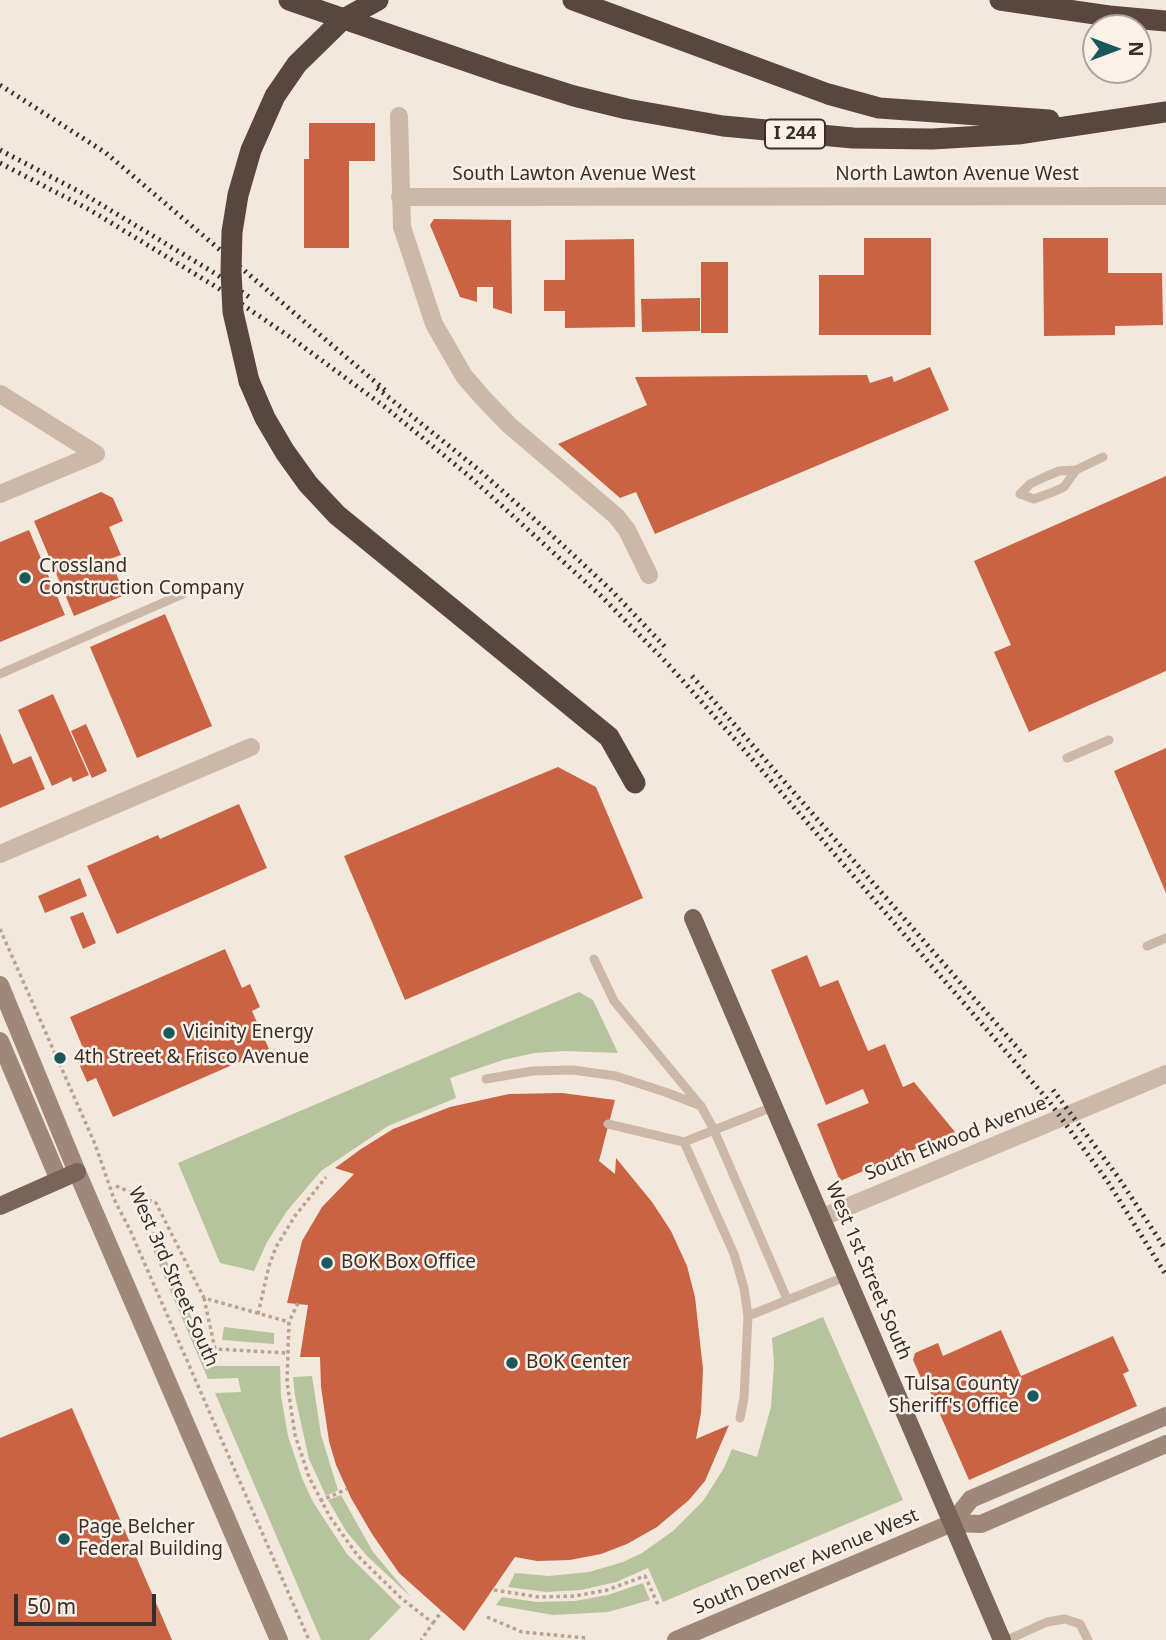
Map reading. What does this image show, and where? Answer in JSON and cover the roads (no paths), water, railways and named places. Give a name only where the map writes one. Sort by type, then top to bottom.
[{"type":"highway","name":"I 244","points":[[289,0],[574,96],[626,109],[723,127],[818,136],[892,139],[1018,134],[1166,112]]},
{"type":"highway","points":[[378,0],[342,20],[297,64],[275,96],[251,150],[236,207],[231,271],[233,312],[249,381],[265,418],[285,452],[308,484],[337,515],[609,737],[635,783]]},
{"type":"highway","points":[[573,0],[828,94],[879,108],[1091,124]]},
{"type":"highway","points":[[1000,0],[1156,20]]},
{"type":"main road","name":"West 1st Street South","points":[[693,918],[952,1523],[1005,1640]]},
{"type":"main road","points":[[0,985],[76,1172],[279,1640]]},
{"type":"main road","points":[[0,1041],[59,1180]]},
{"type":"main road","points":[[0,1206],[76,1172]]},
{"type":"main road","name":"South Denver Avenue West","points":[[952,1523],[971,1499],[1166,1416]]},
{"type":"main road","name":"South Denver Avenue West","points":[[676,1640],[952,1523],[981,1524],[1166,1444]]},
{"type":"street","points":[[399,116],[402,227],[434,324],[464,376],[509,425],[616,516],[627,530],[649,575]]},
{"type":"street","name":"South Lawton Avenue West","points":[[400,197],[748,196]]},
{"type":"street","name":"North Lawton Avenue West","points":[[748,196],[1166,196]]},
{"type":"street","points":[[0,394],[96,454],[0,494]]},
{"type":"street","points":[[0,854],[251,747]]},
{"type":"street","name":"South Elwood Avenue","points":[[823,1217],[1166,1074]]},
{"type":"lane","points":[[1076,470],[1064,487],[1053,492],[1034,499],[1020,494],[1030,484],[1047,476],[1059,471],[1076,470],[1103,457]]},
{"type":"lane","points":[[0,674],[183,594]]},
{"type":"lane","points":[[1067,758],[1109,740]]},
{"type":"lane","points":[[1147,946],[1166,938]]},
{"type":"lane","points":[[594,959],[614,1001],[701,1106],[714,1130],[787,1299]]},
{"type":"lane","points":[[486,1079],[532,1071],[573,1070],[616,1076],[701,1106]]},
{"type":"lane","points":[[608,1124],[684,1142],[775,1106]]},
{"type":"lane","points":[[684,1142],[734,1254],[744,1288],[748,1315],[744,1398],[740,1418]]},
{"type":"lane","points":[[748,1315],[847,1276]]},
{"type":"lane","points":[[1005,1640],[1046,1622],[1065,1619],[1080,1624],[1088,1640]]},
{"type":"railway","points":[[0,85],[106,153],[386,391]]},
{"type":"railway","points":[[0,150],[82,193],[249,297]]},
{"type":"railway","points":[[0,163],[90,210],[218,288],[290,337],[385,407],[469,476],[601,596],[667,663],[739,744],[1048,1100],[1108,1182],[1166,1275]]},
{"type":"railway","points":[[377,388],[479,470],[542,526],[612,591],[668,650]]},
{"type":"railway","points":[[692,676],[1028,1060]]},
{"type":"railway","points":[[1053,1090],[1118,1177],[1166,1250]]},
{"type":"place","name":"Crossland Construction Company","points":[[25,578]]},
{"type":"place","name":"Vicinity Energy","points":[[169,1033]]},
{"type":"place","name":"4th Street & Frisco Avenue","points":[[60,1058]]},
{"type":"place","name":"BOK Box Office","points":[[327,1263]]},
{"type":"place","name":"BOK Center","points":[[512,1363]]},
{"type":"place","name":"Tulsa County Sheriff's Office","points":[[1033,1396]]},
{"type":"place","name":"Page Belcher Federal Building","points":[[64,1539]]}]
